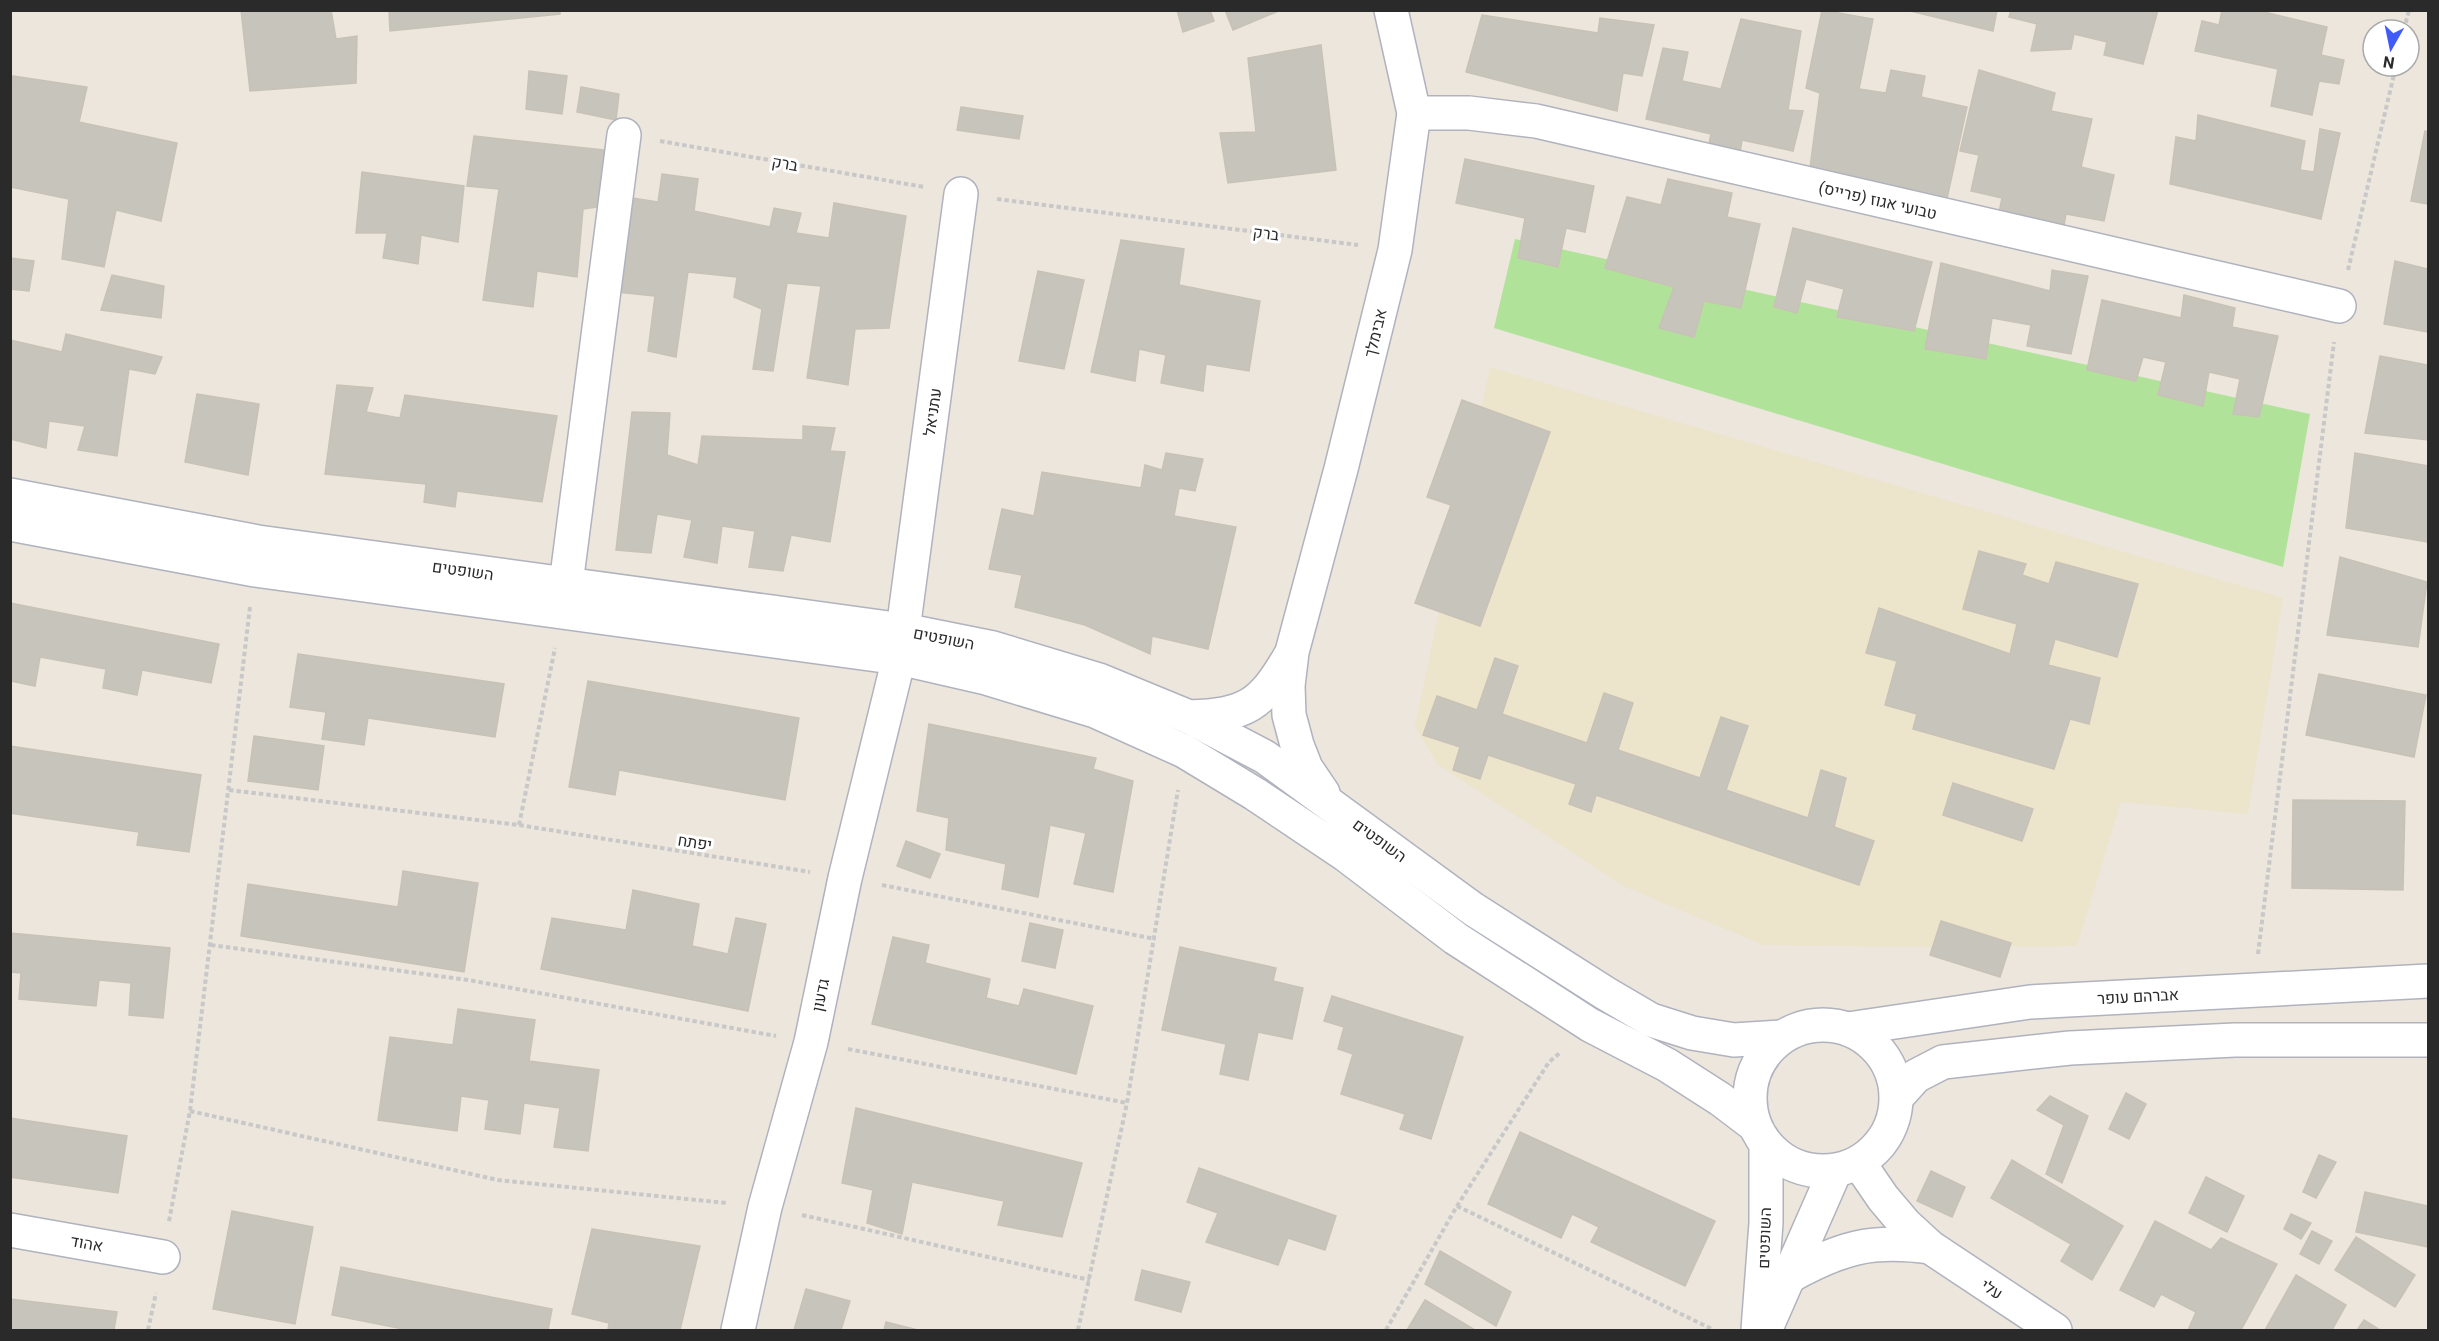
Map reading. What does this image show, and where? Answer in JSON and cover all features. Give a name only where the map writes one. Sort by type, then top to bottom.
[{"type":"street","name":"אבימלך","points":[[1338,809],[1318,788],[1306,768],[1297,745],[1288,706],[1287,686],[1292,652],[1341,470],[1395,250],[1414,113],[1391,10]]},
{"type":"street","name":"טבועי אגוז (פרייס)","points":[[1414,113],[1469,112],[1536,121],[2339,306]]},
{"type":"street","points":[[564,598],[624,135]]},
{"type":"street","name":"עתניאל","points":[[901,644],[961,194]]},
{"type":"street","name":"השופטים","points":[[10,495],[564,598]]},
{"type":"street","name":"השופטים","points":[[10,524],[255,570],[564,598],[901,644],[993,648],[1098,680],[1189,717],[1265,757],[1473,909],[1651,1020],[1692,1033],[1734,1040],[1781,1037]]},
{"type":"street","name":"השופטים","points":[[901,644],[986,678],[1095,711],[1184,751],[1255,794],[1337,849],[1455,939],[1590,1025],[1667,1065],[1720,1099],[1759,1135],[1766,1223],[1758,1330]]},
{"type":"street","name":"גדעון","points":[[738,1330],[765,1207],[811,1042],[845,878],[901,644]]},
{"type":"street","name":"אבימלך","points":[[1189,717],[1223,716],[1245,708],[1265,693],[1280,674],[1292,652]]},
{"type":"street","name":"אברהם עופר","points":[[1848,1029],[2030,1002],[2428,981]]},
{"type":"street","points":[[1826,1024],[1848,1029],[1868,1040],[1883,1056],[1893,1075],[1897,1096],[1895,1116],[1887,1136],[1874,1151],[1847,1167],[1810,1171],[1786,1162],[1759,1135],[1748,1099],[1753,1074],[1764,1053],[1781,1037],[1802,1027],[1826,1024]]},
{"type":"street","points":[[1897,1096],[1916,1076],[1943,1062],[2070,1048],[2235,1040],[2393,1038],[2428,1040]]},
{"type":"street","name":"השופטים","points":[[1765,1330],[1788,1277],[1847,1167]]},
{"type":"street","name":"עלי","points":[[1847,1167],[1882,1198],[1930,1247],[2055,1330]]},
{"type":"street","name":"אהוד","points":[[10,1230],[163,1257]]},
{"type":"street","name":"עלי","points":[[1788,1277],[1844,1250],[1871,1244],[1900,1243],[1930,1247]]},
{"type":"path","points":[[2254,990],[2339,306],[2393,78]]},
{"type":"path","name":"ברק","points":[[624,135],[961,194],[1395,250]]},
{"type":"path","points":[[148,1330],[190,1111],[255,570]]},
{"type":"path","points":[[519,825],[564,598]]},
{"type":"path","points":[[1078,1330],[1127,1103],[1184,751]]},
{"type":"path","name":"יפתח","points":[[228,790],[519,825],[845,878],[1155,939]]},
{"type":"path","points":[[211,945],[468,980],[811,1042],[1127,1103]]},
{"type":"path","points":[[1386,1330],[1457,1206],[1550,1062],[1590,1025]]},
{"type":"path","points":[[190,1111],[498,1180],[765,1207],[1090,1280]]},
{"type":"path","points":[[1457,1206],[1713,1330]]},
{"type":"shaded area","points":[[1490,367],[2283,598],[2248,814],[2121,802],[2077,946],[1763,945],[1623,886],[1437,764],[1415,726]]},
{"type":"green space","points":[[1515,239],[2310,414],[2283,567],[1494,328]]},
{"type":"building","points":[[241,10],[331,10],[336,39],[357,36],[356,83],[250,91]]},
{"type":"building","points":[[389,10],[560,10],[560,14],[390,31]]},
{"type":"building","points":[[1177,10],[1210,10],[1214,21],[1183,32]]},
{"type":"building","points":[[1225,10],[1281,10],[1233,30]]},
{"type":"building","points":[[1822,10],[1873,19],[1859,89],[1886,93],[1891,70],[1925,76],[1921,97],[1967,107],[1946,203],[1809,175],[1820,93],[1806,88]]},
{"type":"building","points":[[1906,10],[1997,10],[1993,31]]},
{"type":"building","points":[[2011,10],[2158,10],[2143,64],[2104,55],[2107,42],[2074,34],[2071,49],[2031,51],[2037,24],[2009,17]]},
{"type":"building","points":[[2222,10],[2256,10],[2327,27],[2321,55],[2344,60],[2339,84],[2319,81],[2312,115],[2271,106],[2278,69],[2195,51],[2202,21],[2219,25]]},
{"type":"building","points":[[1482,15],[1598,33],[1600,18],[1654,25],[1642,76],[1623,73],[1617,111],[1466,72]]},
{"type":"building","points":[[1741,19],[1801,31],[1788,110],[1803,111],[1793,151],[1742,140],[1739,160],[1707,153],[1711,134],[1646,119],[1663,48],[1688,52],[1682,81],[1721,89]]},
{"type":"building","points":[[1321,45],[1336,170],[1228,183],[1220,133],[1256,132],[1248,58]]},
{"type":"building","points":[[1979,70],[2055,93],[2051,111],[2092,119],[2081,167],[2114,175],[2104,221],[2066,214],[2063,232],[1998,217],[2002,198],[1971,191],[1979,155],[1960,151]]},
{"type":"building","points":[[529,71],[567,76],[562,114],[526,109]]},
{"type":"building","points":[[13,76],[87,87],[79,122],[177,143],[161,221],[116,210],[104,267],[62,259],[69,199],[10,187],[10,94]]},
{"type":"building","points":[[581,87],[619,94],[616,120],[577,112]]},
{"type":"building","points":[[961,107],[1023,116],[1019,139],[957,130]]},
{"type":"building","points":[[2198,115],[2305,141],[2300,170],[2314,172],[2320,129],[2340,133],[2321,219],[2170,184],[2176,137],[2196,141]]},
{"type":"building","points":[[2425,131],[2428,132],[2428,204],[2411,201]]},
{"type":"building","points":[[474,136],[613,151],[604,206],[583,209],[577,277],[537,271],[533,307],[483,300],[499,189],[467,186]]},
{"type":"building","points":[[1465,159],[1594,186],[1585,232],[1566,228],[1558,267],[1518,258],[1525,218],[1456,203]]},
{"type":"building","points":[[362,172],[464,186],[458,242],[421,235],[418,264],[383,258],[387,233],[356,233]]},
{"type":"building","points":[[662,174],[698,179],[694,211],[770,227],[774,208],[801,213],[796,233],[829,238],[834,203],[906,216],[889,328],[855,329],[848,385],[807,378],[821,286],[787,283],[773,371],[753,369],[762,309],[734,297],[737,277],[688,272],[676,357],[648,351],[655,296],[617,292],[633,198],[658,202]]},
{"type":"building","points":[[1668,179],[1732,193],[1727,217],[1760,224],[1741,308],[1704,301],[1694,337],[1659,328],[1674,287],[1605,268],[1627,197],[1661,205]]},
{"type":"building","points":[[1793,228],[1932,262],[1914,331],[1837,317],[1844,289],[1806,279],[1797,313],[1774,307]]},
{"type":"building","points":[[1121,240],[1184,249],[1179,285],[1260,301],[1249,371],[1206,364],[1203,391],[1161,383],[1166,355],[1139,349],[1135,381],[1091,372]]},
{"type":"building","points":[[10,258],[34,261],[29,291],[10,289]]},
{"type":"building","points":[[2395,261],[2428,269],[2428,332],[2384,324]]},
{"type":"building","points":[[1941,263],[2050,291],[2052,270],[2088,276],[2071,354],[2027,346],[2031,325],[1992,318],[1986,359],[1925,349]]},
{"type":"building","points":[[1038,271],[1084,280],[1064,369],[1019,361]]},
{"type":"building","points":[[112,275],[164,286],[161,318],[101,310]]},
{"type":"building","points":[[2184,295],[2235,308],[2232,327],[2278,336],[2259,417],[2233,414],[2240,379],[2209,372],[2203,406],[2158,395],[2166,362],[2143,357],[2136,381],[2087,370],[2102,300],[2181,318]]},
{"type":"building","points":[[66,334],[162,357],[155,374],[129,369],[117,456],[78,450],[85,426],[49,421],[46,448],[10,439],[10,340],[62,352]]},
{"type":"building","points":[[2380,356],[2428,365],[2428,440],[2365,433]]},
{"type":"building","points":[[337,385],[373,388],[366,412],[400,418],[405,395],[557,416],[542,502],[457,491],[455,507],[424,502],[426,484],[325,474]]},
{"type":"building","points":[[197,394],[259,404],[248,475],[185,462]]},
{"type":"building","points":[[1462,400],[1550,432],[1480,626],[1415,603],[1451,505],[1427,497]]},
{"type":"building","points":[[632,412],[670,413],[667,455],[698,465],[702,436],[803,440],[803,426],[835,428],[830,451],[845,452],[830,542],[791,535],[783,571],[749,567],[755,531],[722,526],[717,563],[684,557],[692,520],[657,514],[651,553],[616,550]]},
{"type":"building","points":[[1166,453],[1203,459],[1195,491],[1179,488],[1174,516],[1236,527],[1208,649],[1152,636],[1150,654],[1085,625],[1015,607],[1022,575],[989,569],[1002,509],[1034,516],[1042,472],[1141,488],[1145,465],[1162,470]]},
{"type":"building","points":[[2355,453],[2428,466],[2428,542],[2346,528]]},
{"type":"building","points":[[1979,551],[2026,564],[2022,575],[2049,584],[2056,562],[2138,584],[2117,657],[2055,639],[2048,665],[2100,678],[2089,724],[2070,719],[2054,769],[1913,729],[1917,714],[1885,705],[1897,661],[1866,653],[1879,608],[2010,654],[2017,624],[1963,609]]},
{"type":"building","points":[[2340,557],[2427,582],[2418,647],[2327,635]]},
{"type":"building","points":[[10,603],[219,644],[211,683],[142,670],[137,695],[103,688],[106,669],[40,657],[35,686],[10,681]]},
{"type":"building","points":[[298,654],[504,684],[495,737],[368,718],[364,745],[322,739],[326,712],[290,707]]},
{"type":"building","points":[[1495,658],[1518,666],[1502,714],[1587,743],[1604,693],[1633,703],[1618,750],[1700,778],[1721,717],[1748,726],[1726,790],[1808,818],[1821,770],[1846,778],[1834,827],[1874,841],[1859,885],[1596,795],[1591,812],[1569,804],[1576,784],[1488,755],[1480,779],[1453,770],[1460,747],[1423,735],[1437,696],[1477,710]]},
{"type":"building","points":[[2319,674],[2426,695],[2414,757],[2306,735]]},
{"type":"building","points":[[588,681],[799,718],[785,800],[619,770],[615,795],[569,787]]},
{"type":"building","points":[[929,724],[1096,758],[1093,769],[1133,781],[1113,892],[1074,884],[1086,833],[1050,825],[1038,897],[1002,889],[1006,864],[946,850],[949,818],[917,811]]},
{"type":"building","points":[[254,736],[324,746],[318,790],[248,781]]},
{"type":"building","points":[[10,746],[201,775],[189,852],[137,845],[139,832],[10,813]]},
{"type":"building","points":[[1953,783],[2033,809],[2022,841],[1943,815]]},
{"type":"building","points":[[2293,800],[2405,801],[2403,890],[2292,888]]},
{"type":"building","points":[[906,841],[940,854],[930,878],[897,866]]},
{"type":"building","points":[[403,871],[478,883],[464,972],[241,936],[248,884],[398,907]]},
{"type":"building","points":[[633,890],[699,904],[692,946],[728,954],[736,918],[766,924],[748,1011],[541,969],[552,918],[626,930]]},
{"type":"building","points":[[1941,921],[2011,943],[2000,977],[1930,955]]},
{"type":"building","points":[[1030,923],[1063,930],[1055,968],[1022,961]]},
{"type":"building","points":[[10,933],[170,948],[163,1018],[129,1015],[131,983],[99,980],[96,1006],[19,999],[21,973],[10,972]]},
{"type":"building","points":[[893,937],[929,945],[925,963],[990,979],[986,998],[1019,1006],[1024,989],[1093,1006],[1076,1074],[872,1024]]},
{"type":"building","points":[[1180,947],[1276,968],[1273,981],[1303,988],[1292,1039],[1258,1032],[1248,1080],[1220,1074],[1226,1044],[1162,1030]]},
{"type":"building","points":[[1332,996],[1463,1037],[1431,1139],[1400,1129],[1405,1114],[1341,1094],[1353,1054],[1338,1049],[1344,1027],[1324,1021]]},
{"type":"building","points":[[458,1009],[535,1020],[529,1061],[599,1070],[588,1151],[554,1147],[560,1108],[524,1103],[520,1134],[485,1129],[489,1100],[461,1096],[457,1131],[378,1120],[390,1037],[453,1045]]},
{"type":"building","points":[[2126,1093],[2146,1104],[2129,1139],[2109,1129]]},
{"type":"building","points":[[2050,1096],[2088,1116],[2062,1183],[2046,1174],[2064,1125],[2037,1110]]},
{"type":"building","points":[[856,1108],[1082,1163],[1062,1237],[998,1225],[1004,1201],[912,1182],[902,1234],[867,1223],[873,1190],[842,1183]]},
{"type":"building","points":[[10,1118],[127,1136],[118,1193],[10,1177]]},
{"type":"building","points":[[1520,1132],[1715,1221],[1685,1286],[1591,1242],[1599,1227],[1572,1214],[1561,1238],[1488,1204]]},
{"type":"building","points":[[2319,1155],[2336,1162],[2316,1198],[2303,1192]]},
{"type":"building","points":[[2012,1160],[2123,1226],[2092,1280],[2061,1261],[2071,1244],[1991,1198]]},
{"type":"building","points":[[1199,1168],[1336,1216],[1325,1250],[1288,1238],[1278,1265],[1206,1242],[1218,1213],[1187,1202]]},
{"type":"building","points":[[1931,1171],[1965,1187],[1952,1217],[1917,1201]]},
{"type":"building","points":[[2206,1177],[2244,1196],[2227,1232],[2189,1213]]},
{"type":"building","points":[[2365,1192],[2428,1206],[2428,1247],[2356,1232]]},
{"type":"building","points":[[232,1211],[313,1227],[295,1324],[213,1309]]},
{"type":"building","points":[[2291,1214],[2311,1223],[2301,1239],[2284,1229]]},
{"type":"building","points":[[2155,1221],[2211,1250],[2221,1238],[2277,1264],[2241,1330],[2188,1330],[2196,1312],[2161,1294],[2154,1307],[2120,1290]]},
{"type":"building","points":[[592,1229],[700,1246],[680,1330],[608,1330],[609,1323],[572,1314]]},
{"type":"building","points":[[2312,1231],[2332,1241],[2319,1264],[2300,1254]]},
{"type":"building","points":[[2356,1237],[2415,1275],[2395,1307],[2335,1270]]},
{"type":"building","points":[[1440,1251],[1511,1292],[1496,1326],[1425,1284]]},
{"type":"building","points":[[341,1267],[552,1309],[548,1330],[408,1330],[332,1315]]},
{"type":"building","points":[[1142,1270],[1190,1282],[1181,1312],[1135,1300]]},
{"type":"building","points":[[2296,1275],[2346,1305],[2332,1330],[2265,1330]]},
{"type":"building","points":[[806,1289],[850,1301],[841,1330],[794,1330]]},
{"type":"building","points":[[10,1299],[117,1312],[114,1330],[10,1330]]},
{"type":"building","points":[[1425,1300],[1475,1330],[1407,1330]]},
{"type":"building","points":[[2364,1320],[2380,1330],[2357,1330]]},
{"type":"building","points":[[886,1322],[918,1330],[884,1330]]}]
